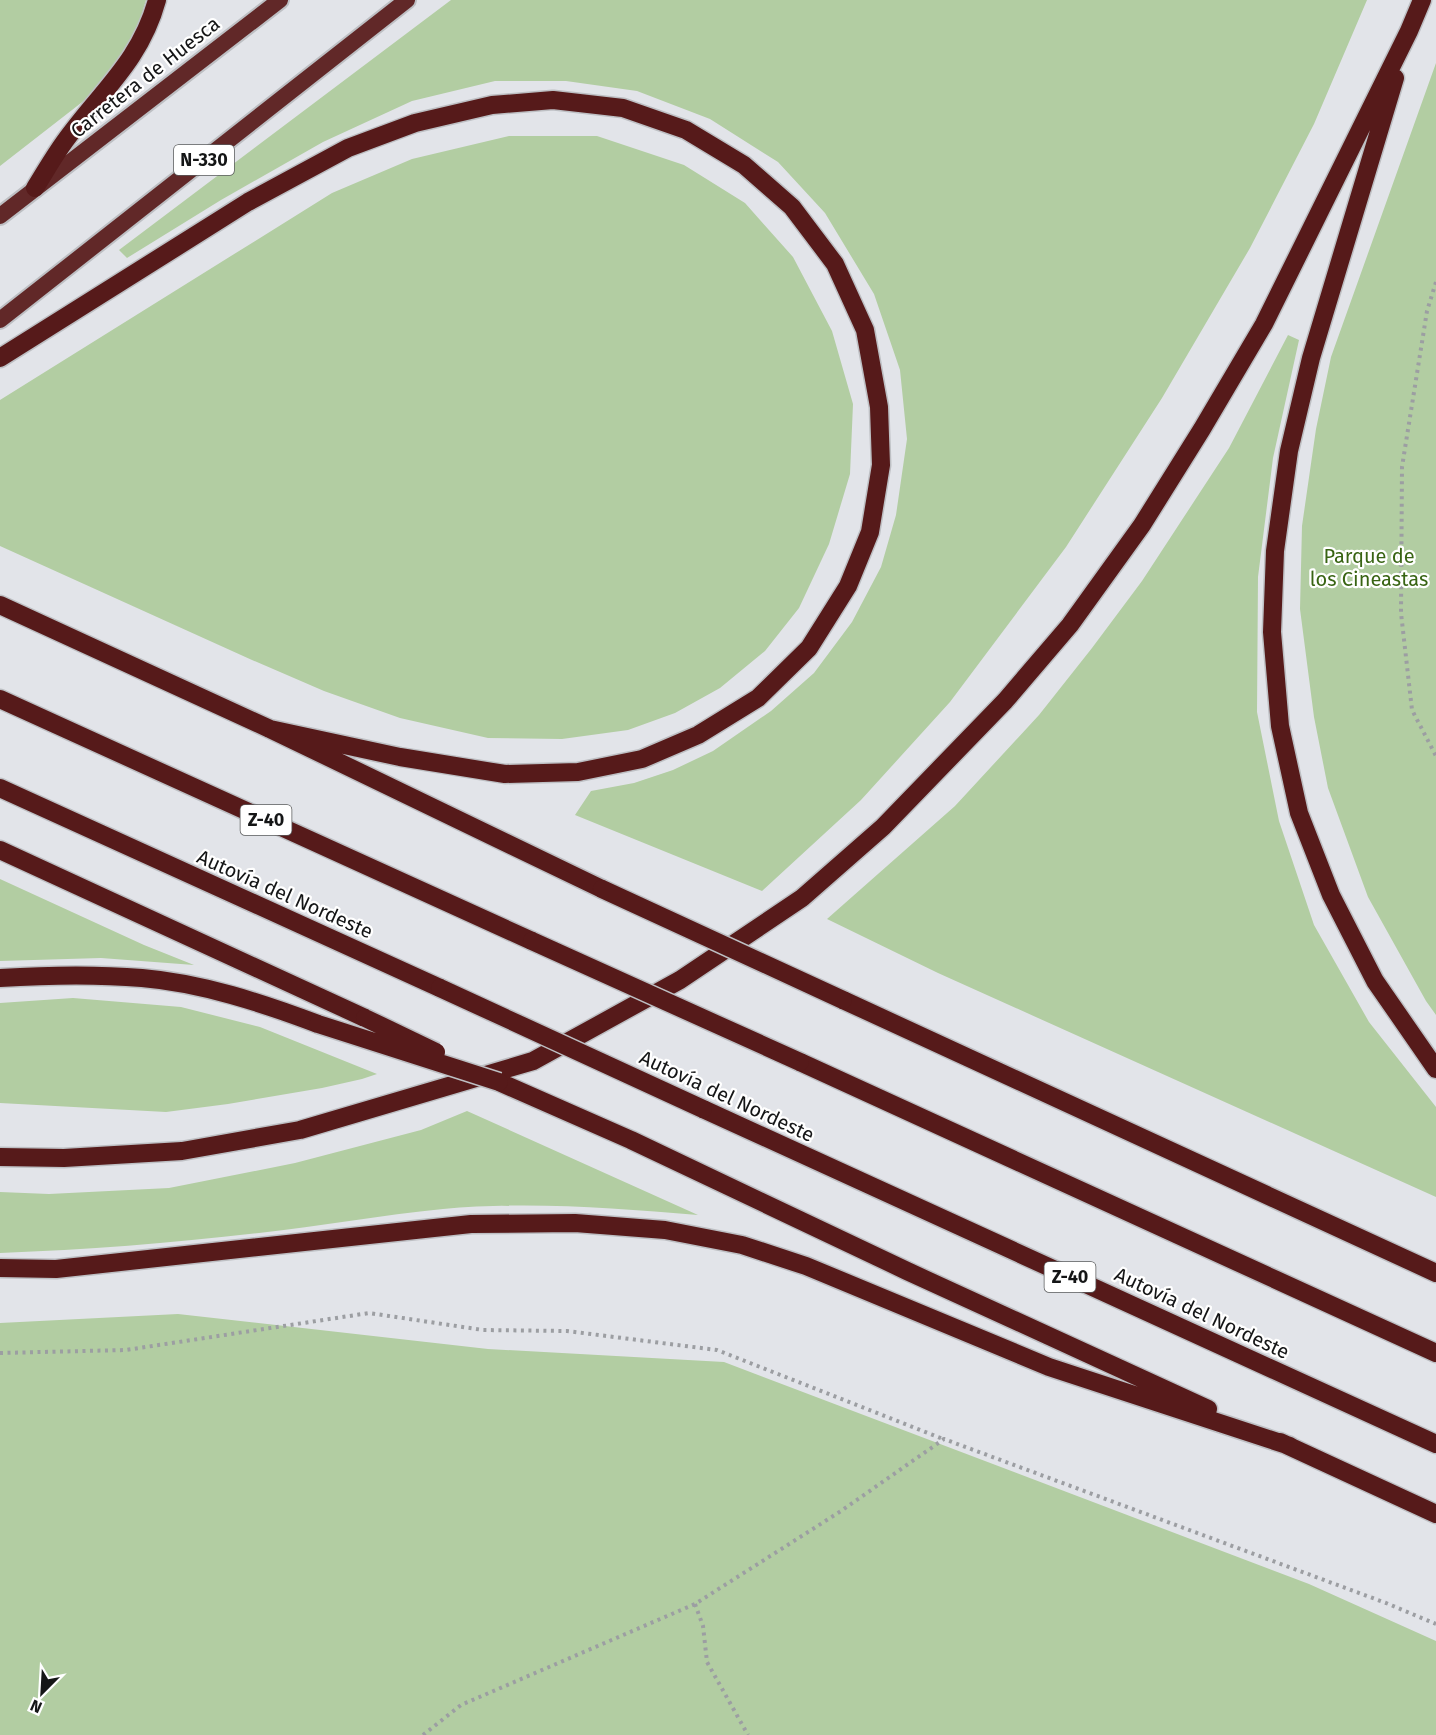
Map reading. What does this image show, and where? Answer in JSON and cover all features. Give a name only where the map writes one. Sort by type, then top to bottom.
[{"type":"highway","points":[[36,188],[65,141],[126,68],[152,21],[157,0]]},
{"type":"highway","name":"Carretera de Huesca","points":[[0,216],[280,0]]},
{"type":"highway","name":"N-330","points":[[0,320],[407,0]]},
{"type":"highway","points":[[1422,0],[1410,31],[1311,358],[1297,416],[1289,451],[1275,551],[1272,632],[1280,726],[1299,813],[1331,896],[1375,981],[1436,1069]]},
{"type":"highway","points":[[0,1157],[64,1158],[182,1151],[300,1130],[533,1061],[680,980],[802,898],[883,828],[1005,702],[1070,625],[1142,525],[1264,324],[1410,31]]},
{"type":"highway","points":[[0,358],[248,202],[348,148],[415,123],[492,105],[554,100],[623,108],[686,130],[744,165],[792,207],[835,264],[865,330],[879,407],[881,465],[870,532],[848,586],[808,648],[758,698],[698,735],[642,759],[578,772],[505,774],[400,757],[270,729]]},
{"type":"highway","points":[[0,605],[270,729],[602,890],[1436,1272]]},
{"type":"highway","name":"Z-40","points":[[0,699],[1436,1353]]},
{"type":"highway","name":"Autovía del Nordeste","points":[[0,788],[1436,1444]]},
{"type":"highway","points":[[0,850],[1436,1514]]},
{"type":"highway","points":[[0,978],[44,975],[143,978],[200,988],[264,1004],[318,1024],[499,1082]]},
{"type":"highway","points":[[0,1268],[56,1269],[471,1224],[574,1223],[665,1230],[742,1245],[806,1266],[1049,1367],[1290,1446]]},
{"type":"path","points":[[1436,282],[1427,311],[1402,466],[1401,613],[1412,710],[1436,756]]},
{"type":"path","points":[[0,1353],[126,1350],[369,1314],[483,1330],[567,1331],[717,1350],[944,1439],[1386,1603],[1436,1624]]},
{"type":"path","points":[[423,1735],[461,1705],[695,1604],[841,1511],[944,1439]]},
{"type":"path","points":[[695,1604],[703,1626],[708,1662],[748,1735]]},
{"type":"green space","points":[[0,0],[146,0],[126,68],[0,166]]},
{"type":"green space","points":[[451,0],[1367,0],[1314,124],[1250,248],[1162,398],[1066,547],[950,702],[861,800],[762,891],[575,815],[591,791],[634,783],[673,770],[713,751],[771,711],[814,673],[852,622],[881,567],[896,515],[907,439],[900,370],[874,294],[825,213],[778,162],[710,119],[637,91],[566,81],[495,81],[412,101],[323,142],[221,200],[127,258],[119,250]]},
{"type":"green space","name":"Parque de los Cineastas","points":[[1436,63],[1436,1015],[1368,897],[1328,788],[1314,717],[1300,609],[1302,526],[1316,429],[1331,357]]},
{"type":"green space","points":[[509,136],[597,136],[684,165],[745,203],[793,257],[832,331],[853,404],[850,474],[829,544],[799,608],[765,651],[720,688],[675,713],[628,730],[562,739],[488,738],[400,718],[324,691],[0,546],[0,400],[332,193],[412,159]]},
{"type":"green space","points":[[1288,335],[1299,340],[1273,458],[1258,577],[1257,712],[1279,821],[1314,925],[1369,1022],[1436,1107],[1436,1197],[938,973],[827,919],[955,806],[1039,715],[1092,648],[1142,581],[1229,448]]},
{"type":"green space","points":[[0,879],[144,945],[194,965],[101,958],[0,961]]},
{"type":"green space","points":[[73,998],[181,1007],[260,1027],[377,1074],[322,1088],[166,1112],[0,1103],[0,1003]]},
{"type":"green space","points":[[467,1111],[698,1215],[571,1206],[475,1207],[420,1211],[194,1240],[0,1253],[0,1192],[49,1194],[169,1188],[295,1163],[421,1130]]},
{"type":"green space","points":[[178,1314],[488,1349],[724,1362],[1309,1584],[1436,1641],[1436,1735],[0,1735],[0,1323]]}]
